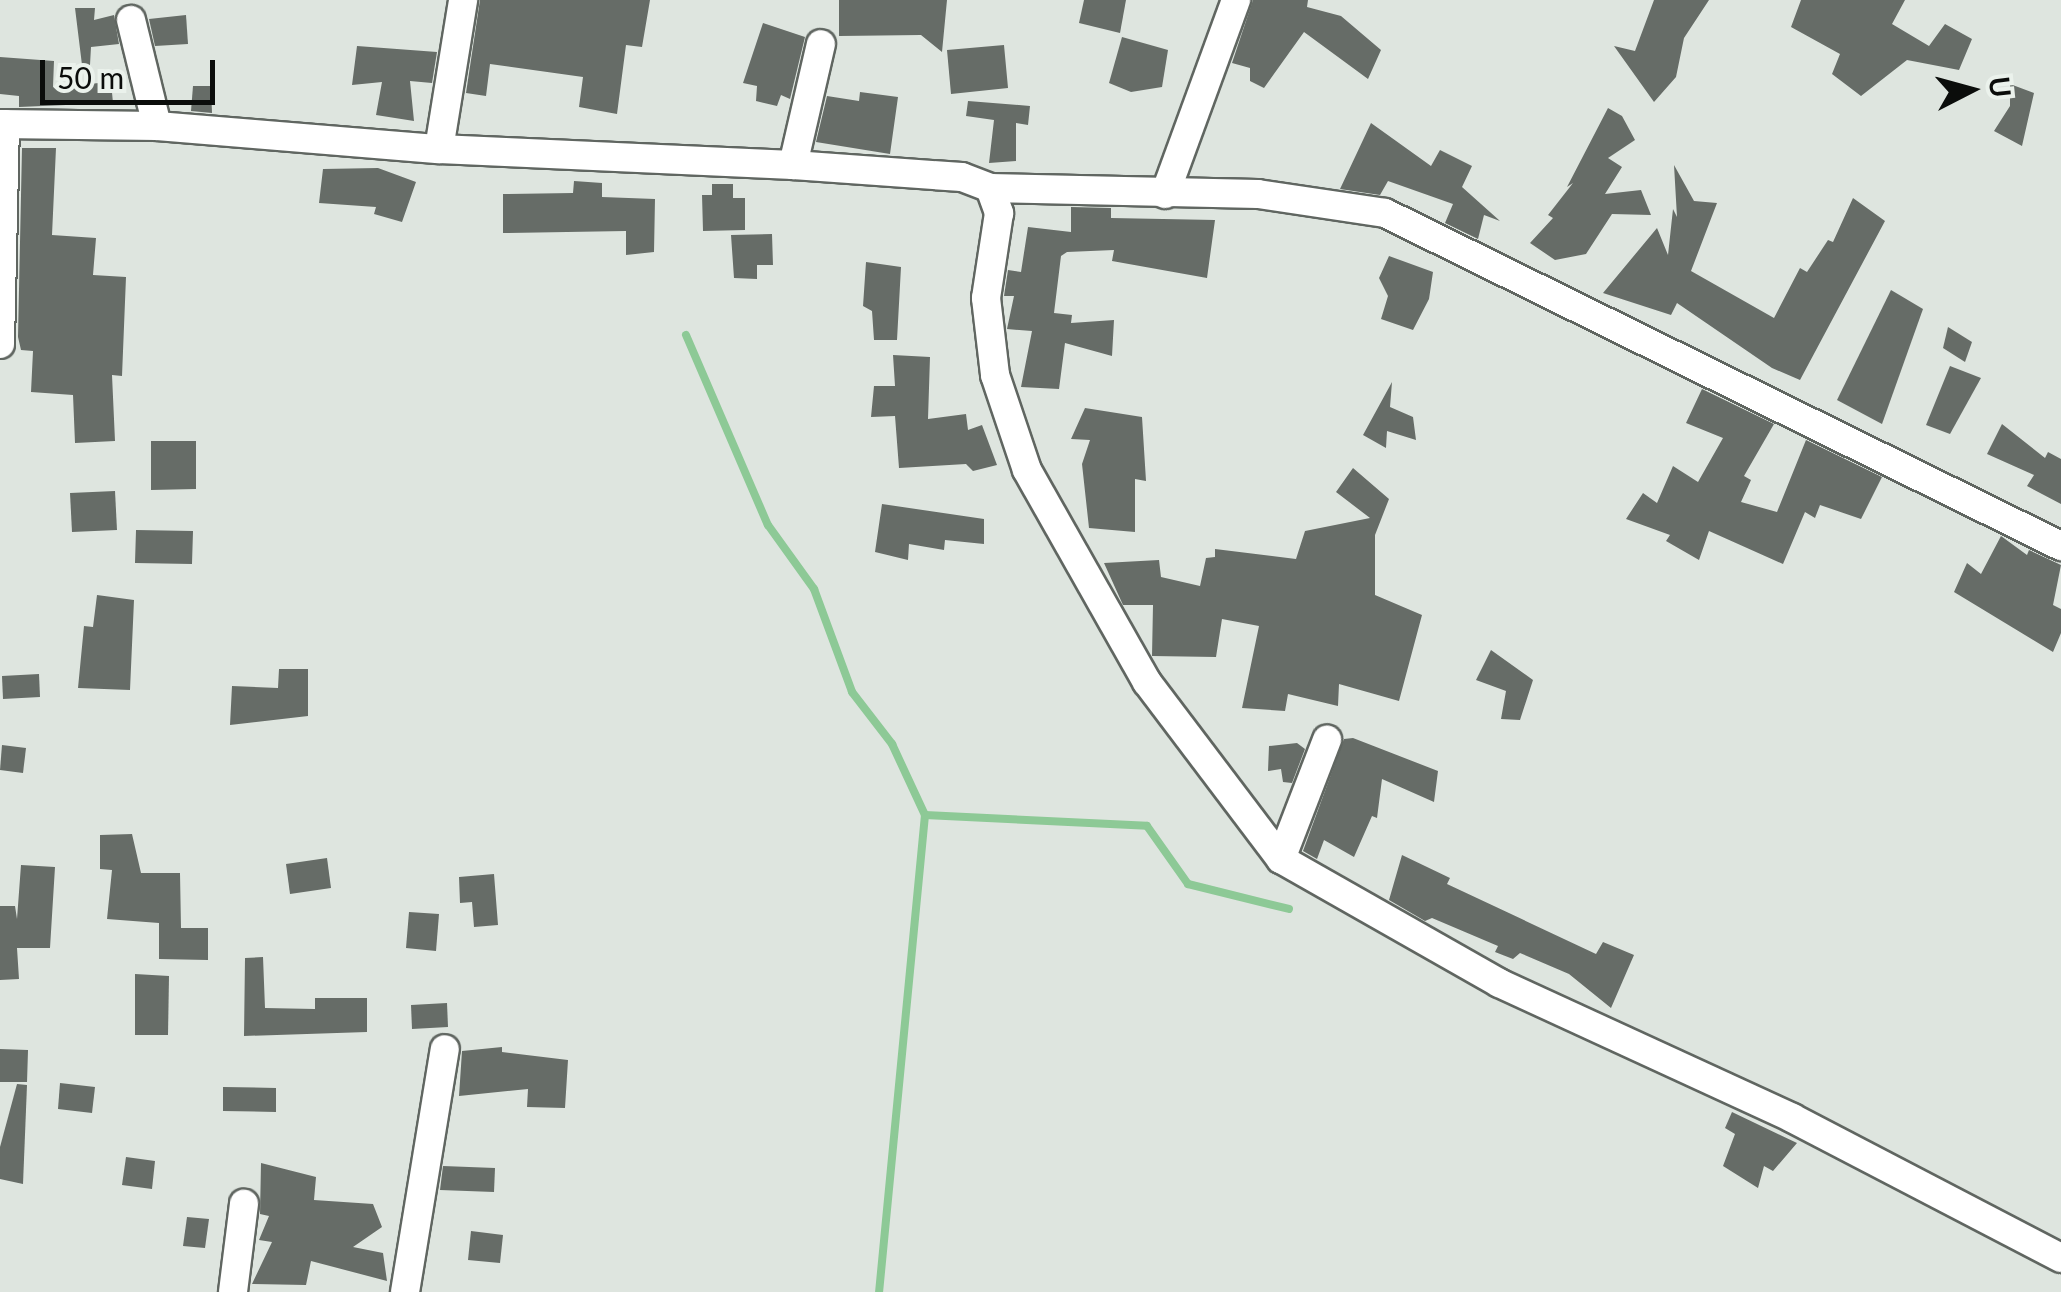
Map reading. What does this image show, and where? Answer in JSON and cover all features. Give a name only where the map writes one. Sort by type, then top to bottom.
[{"type":"street","points":[[439,149],[463,0]]},
{"type":"street","points":[[1165,194],[1236,0]]},
{"type":"street","points":[[131,20],[158,126]]},
{"type":"street","points":[[793,164],[822,44]]},
{"type":"street","points":[[0,344],[2,124],[158,126],[439,149],[793,164],[962,178],[990,188],[1258,194],[1385,213],[2061,546]]},
{"type":"street","points":[[990,188],[999,213],[986,298],[995,375],[1027,470],[1146,682],[1282,859],[1499,983],[1792,1118],[2061,1258]]},
{"type":"street","points":[[1282,859],[1327,740]]},
{"type":"street","points":[[405,1292],[445,1049]]},
{"type":"street","points":[[234,1292],[244,1204]]},
{"type":"building","points":[[480,0],[650,0],[642,47],[626,45],[617,114],[579,107],[583,77],[490,64],[486,96],[466,93]]},
{"type":"building","points":[[839,0],[947,0],[942,52],[921,35],[839,36]]},
{"type":"building","points":[[1084,0],[1126,0],[1120,33],[1079,23]]},
{"type":"building","points":[[1253,0],[1308,0],[1307,7],[1341,16],[1381,50],[1368,79],[1304,32],[1264,88],[1250,81],[1250,68],[1232,63]]},
{"type":"building","points":[[1654,0],[1709,0],[1684,38],[1676,77],[1654,102],[1614,46],[1635,51]]},
{"type":"building","points":[[1801,0],[1905,0],[1892,24],[1929,46],[1945,24],[1972,39],[1959,70],[1907,60],[1861,96],[1832,74],[1840,54],[1791,27]]},
{"type":"building","points":[[75,8],[95,8],[94,20],[114,15],[119,44],[91,47],[90,65],[82,65]]},
{"type":"building","points":[[186,15],[188,44],[155,46],[149,19]]},
{"type":"building","points":[[763,23],[805,37],[790,99],[781,95],[777,106],[756,101],[757,86],[743,83]]},
{"type":"building","points":[[1122,37],[1168,50],[1162,87],[1131,92],[1109,83]]},
{"type":"building","points":[[1004,45],[1008,88],[951,94],[947,50]]},
{"type":"building","points":[[357,46],[437,52],[432,83],[410,81],[414,121],[376,115],[382,82],[352,85]]},
{"type":"building","points":[[0,57],[54,61],[53,87],[111,82],[113,103],[19,107],[19,96],[0,94]]},
{"type":"building","points":[[2010,84],[2034,93],[2022,146],[1994,131],[2010,106]]},
{"type":"building","points":[[193,86],[211,86],[212,113],[191,111]]},
{"type":"building","points":[[860,92],[898,97],[890,154],[816,142],[827,96],[859,101]]},
{"type":"building","points":[[968,101],[1030,106],[1028,125],[1016,123],[1016,161],[989,163],[994,120],[966,116]]},
{"type":"building","points":[[1608,108],[1622,116],[1635,140],[1608,158],[1622,167],[1605,194],[1641,190],[1651,215],[1612,214],[1586,254],[1555,260],[1530,243],[1553,218],[1548,215],[1573,183],[1567,187]]},
{"type":"building","points":[[1371,123],[1431,166],[1440,150],[1472,166],[1462,187],[1500,221],[1484,215],[1478,239],[1445,223],[1453,204],[1388,181],[1380,195],[1340,189]]},
{"type":"building","points":[[22,148],[56,148],[52,235],[96,238],[93,275],[126,277],[122,376],[112,375],[115,441],[75,443],[73,395],[31,392],[33,351],[21,350],[18,337]]},
{"type":"building","points":[[1674,165],[1694,201],[1717,203],[1691,271],[1774,318],[1800,268],[1807,272],[1828,240],[1833,242],[1853,198],[1885,221],[1800,380],[1772,368],[1677,303],[1671,315],[1603,293],[1657,228],[1668,255],[1673,209],[1677,217]]},
{"type":"building","points":[[378,168],[416,182],[402,222],[374,214],[376,207],[319,203],[323,169]]},
{"type":"building","points":[[574,181],[602,183],[602,197],[655,199],[654,252],[626,255],[626,231],[503,233],[503,194],[573,193]]},
{"type":"building","points":[[712,184],[733,184],[733,198],[745,198],[745,230],[703,231],[702,195],[712,195]]},
{"type":"building","points":[[1071,207],[1111,208],[1111,218],[1215,220],[1207,278],[1112,261],[1114,250],[1067,252],[1061,256],[1054,313],[1072,315],[1071,323],[1114,320],[1112,356],[1065,343],[1059,389],[1021,387],[1032,331],[1007,329],[1014,296],[1004,296],[1008,270],[1021,272],[1028,227],[1071,232]]},
{"type":"building","points":[[772,234],[773,265],[757,265],[757,279],[734,278],[731,235]]},
{"type":"building","points":[[1389,256],[1433,272],[1429,299],[1413,330],[1381,319],[1388,296],[1379,278]]},
{"type":"building","points":[[866,262],[901,267],[897,340],[874,340],[872,311],[863,306]]},
{"type":"building","points":[[1891,290],[1923,309],[1882,424],[1837,400]]},
{"type":"building","points":[[1948,327],[1972,342],[1965,362],[1943,348]]},
{"type":"building","points":[[893,355],[930,357],[928,419],[966,414],[968,430],[982,425],[997,465],[973,471],[966,464],[899,468],[895,416],[871,417],[874,386],[895,386]]},
{"type":"building","points":[[1950,366],[1981,378],[1950,434],[1926,425]]},
{"type":"building","points":[[1392,382],[1390,407],[1413,417],[1416,440],[1387,431],[1386,448],[1363,435]]},
{"type":"building","points":[[1702,389],[1774,424],[1744,476],[1751,480],[1741,502],[1777,512],[1806,440],[1882,477],[1861,519],[1820,505],[1815,518],[1805,512],[1783,564],[1709,531],[1699,560],[1666,541],[1670,535],[1626,519],[1643,493],[1657,503],[1673,466],[1698,482],[1723,438],[1686,423]]},
{"type":"building","points":[[1085,408],[1142,417],[1146,481],[1135,479],[1135,532],[1089,528],[1082,464],[1090,440],[1071,439]]},
{"type":"building","points":[[2002,424],[2045,458],[2048,452],[2061,459],[2061,504],[2027,486],[2034,475],[1987,454]]},
{"type":"building","points":[[151,441],[196,441],[196,489],[151,490]]},
{"type":"building","points":[[1353,468],[1389,499],[1375,535],[1375,595],[1422,615],[1399,701],[1339,684],[1338,706],[1288,694],[1285,711],[1242,708],[1259,626],[1222,619],[1216,657],[1152,656],[1153,605],[1123,605],[1104,563],[1159,560],[1161,577],[1200,586],[1206,558],[1215,557],[1215,549],[1296,559],[1305,531],[1370,518],[1336,492]]},
{"type":"building","points":[[115,491],[117,530],[72,532],[70,493]]},
{"type":"building","points":[[882,504],[984,519],[984,544],[945,540],[944,550],[909,544],[908,560],[875,552]]},
{"type":"building","points":[[136,530],[193,531],[192,564],[135,563]]},
{"type":"building","points":[[2001,536],[2027,555],[2029,550],[2061,565],[2053,605],[2061,609],[2061,633],[2053,652],[1954,592],[1967,563],[1981,574]]},
{"type":"building","points":[[97,595],[134,600],[130,690],[78,688],[84,626],[93,627]]},
{"type":"building","points":[[1491,650],[1533,680],[1520,720],[1501,719],[1506,691],[1476,680]]},
{"type":"building","points":[[279,669],[308,669],[308,716],[230,725],[232,686],[278,688]]},
{"type":"building","points":[[39,674],[40,697],[3,699],[2,676]]},
{"type":"building","points":[[1353,738],[1438,771],[1434,802],[1382,779],[1377,818],[1372,816],[1354,857],[1324,840],[1317,859],[1303,851],[1344,739]]},
{"type":"building","points":[[1297,743],[1305,749],[1292,783],[1283,782],[1281,769],[1268,771],[1269,746]]},
{"type":"building","points":[[2,745],[26,748],[23,773],[0,770]]},
{"type":"building","points":[[132,834],[141,873],[180,873],[181,928],[208,928],[208,960],[159,959],[159,923],[107,919],[112,870],[100,869],[100,835]]},
{"type":"building","points":[[1402,855],[1450,878],[1447,884],[1596,954],[1603,942],[1634,955],[1611,1008],[1569,974],[1520,953],[1513,959],[1495,952],[1498,946],[1432,918],[1425,921],[1389,900]]},
{"type":"building","points":[[327,858],[331,888],[290,894],[286,864]]},
{"type":"building","points":[[21,865],[55,867],[50,948],[17,948],[19,979],[0,980],[0,906],[15,906],[17,919]]},
{"type":"building","points":[[494,874],[498,925],[474,927],[472,902],[460,903],[459,877]]},
{"type":"building","points":[[409,912],[439,914],[436,951],[406,948]]},
{"type":"building","points":[[263,957],[265,1008],[315,1009],[315,998],[367,998],[367,1032],[244,1036],[245,958]]},
{"type":"building","points":[[135,974],[169,976],[168,1035],[135,1035]]},
{"type":"building","points":[[447,1003],[448,1027],[412,1029],[411,1005]]},
{"type":"building","points":[[502,1047],[502,1052],[568,1060],[565,1108],[527,1107],[528,1089],[459,1096],[462,1051]]},
{"type":"building","points":[[0,1049],[28,1050],[27,1082],[0,1082]]},
{"type":"building","points":[[60,1083],[95,1087],[92,1113],[58,1109]]},
{"type":"building","points":[[17,1084],[27,1085],[23,1184],[0,1179],[0,1147]]},
{"type":"building","points":[[223,1087],[276,1088],[276,1112],[223,1111]]},
{"type":"building","points":[[1732,1112],[1797,1143],[1773,1171],[1764,1166],[1758,1188],[1723,1166],[1735,1134],[1725,1128]]},
{"type":"building","points":[[126,1157],[155,1161],[152,1189],[122,1185]]},
{"type":"building","points":[[261,1163],[316,1177],[314,1200],[373,1204],[382,1227],[353,1247],[383,1253],[387,1281],[311,1261],[306,1285],[252,1284],[272,1242],[259,1240],[269,1216],[260,1214]]},
{"type":"building","points":[[443,1166],[495,1168],[494,1192],[440,1190]]},
{"type":"building","points":[[187,1217],[209,1219],[205,1248],[183,1246]]},
{"type":"building","points":[[471,1231],[503,1235],[500,1263],[468,1260]]},
{"type":"waterway","points":[[686,335],[768,525],[814,589],[852,692],[892,744],[925,815],[879,1292]]},
{"type":"waterway","points":[[925,815],[1147,826],[1188,884],[1289,909]]}]
